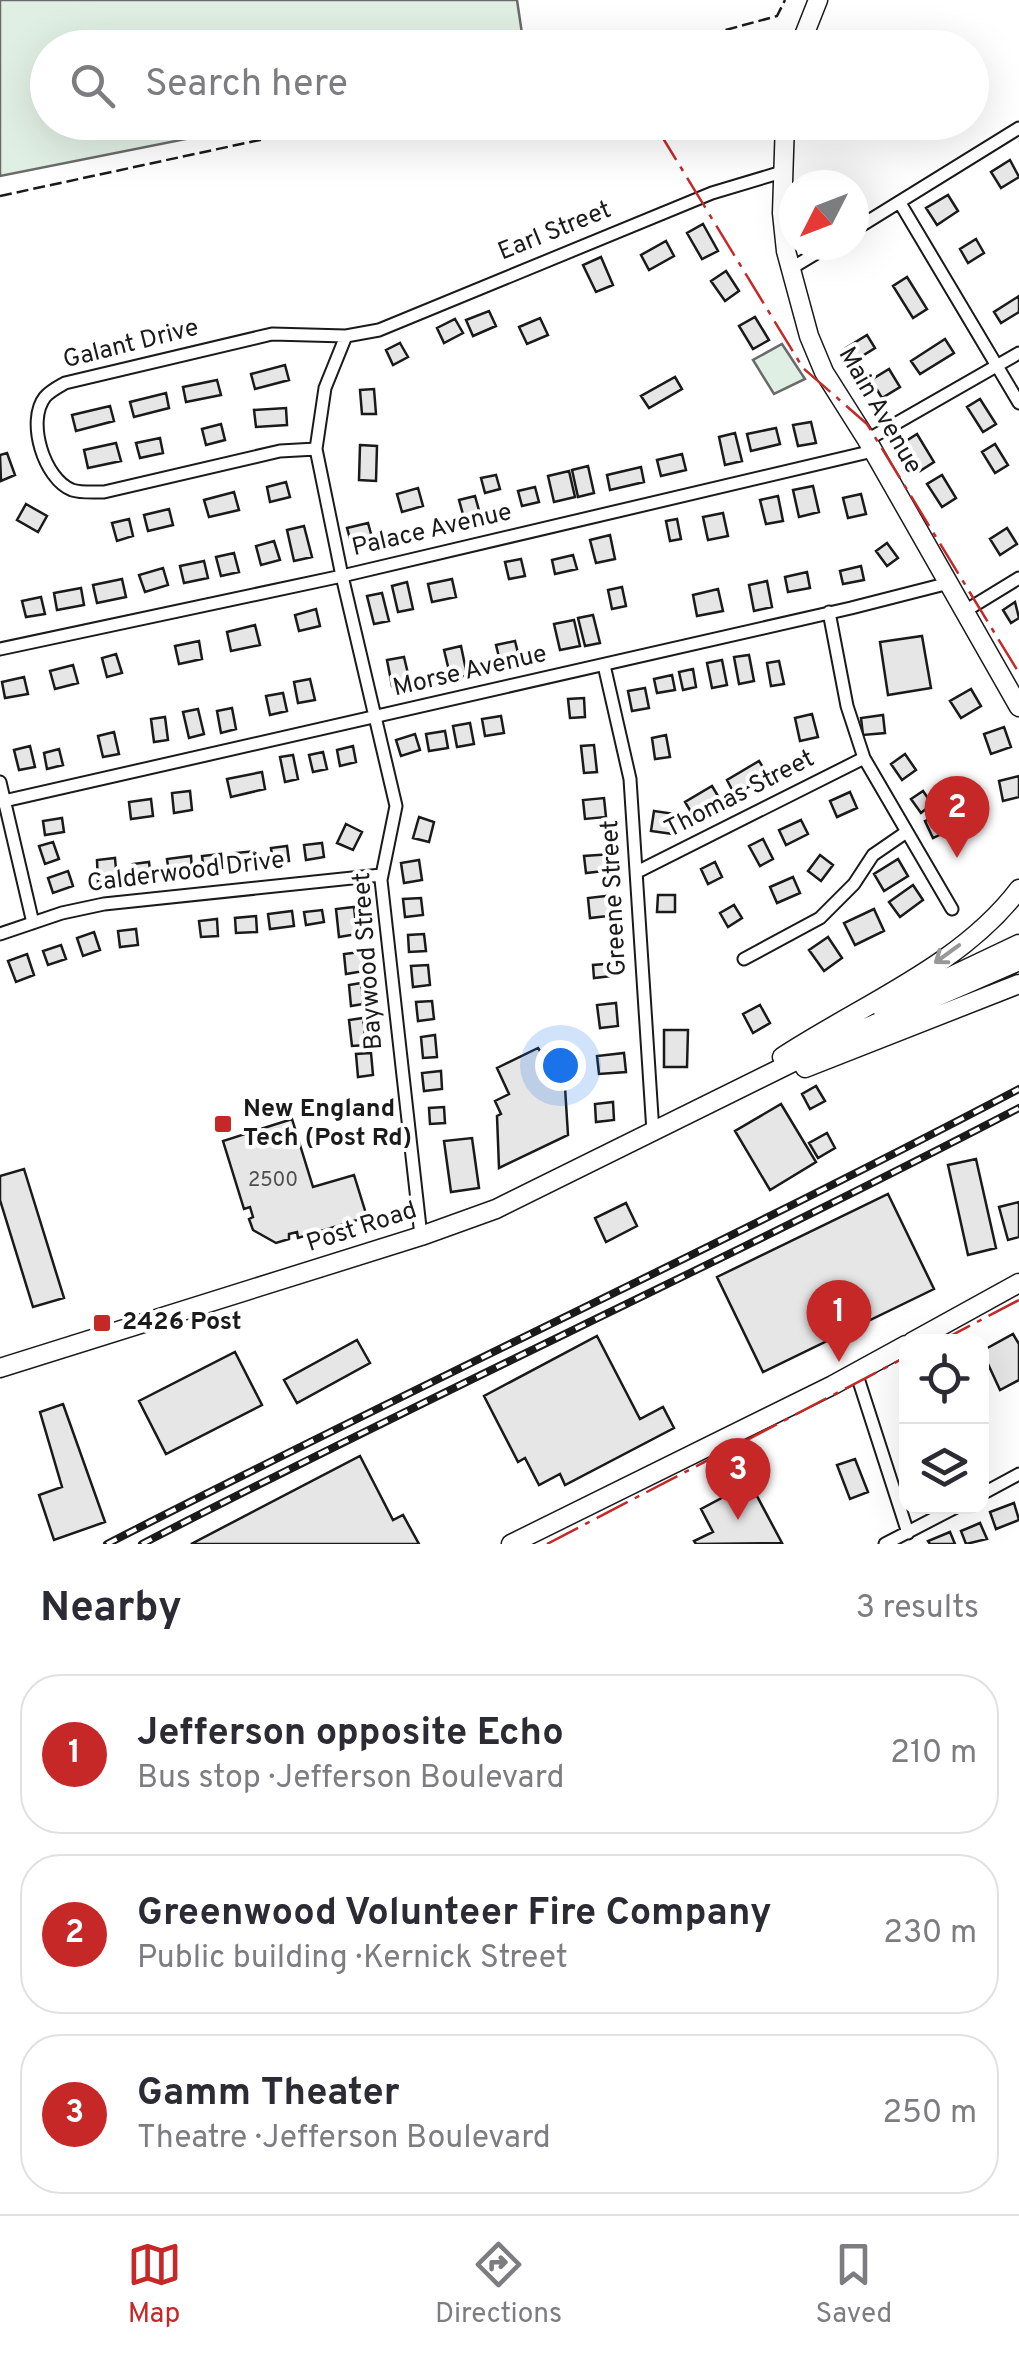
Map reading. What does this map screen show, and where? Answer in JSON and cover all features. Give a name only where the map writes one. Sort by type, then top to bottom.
[{"type":"main road","points":[[806,30],[818,0]]},
{"type":"main road","name":"Main Avenue","points":[[782,170],[784,140]]},
{"type":"main road","name":"Main Avenue","points":[[789,260],[809,336],[824,372],[1018,701]]},
{"type":"main road","points":[[724,1097],[826,1028],[922,973],[997,914],[1019,889]]},
{"type":"main road","name":"Post Road","points":[[724,1097],[878,1011],[1019,944]]},
{"type":"main road","name":"Post Road","points":[[0,1368],[496,1209],[838,1040],[1019,961]]},
{"type":"main road","points":[[724,1097],[1019,984]]},
{"type":"main road","points":[[926,1334],[1019,1284]]},
{"type":"main road","points":[[512,1544],[899,1348]]},
{"type":"street","points":[[869,221],[1019,128]]},
{"type":"street","name":"Earl Street","points":[[346,336],[378,330],[619,230],[779,173]]},
{"type":"street","points":[[900,202],[1019,402]]},
{"type":"street","points":[[790,269],[805,260]]},
{"type":"street","name":"Galant Drive","points":[[316,449],[280,452],[104,492],[74,491],[64,485],[43,455],[37,418],[44,398],[79,378],[272,334],[346,336]]},
{"type":"street","name":"Baywood Street","points":[[346,336],[325,388],[316,449],[396,806],[381,875],[406,1132],[421,1236]]},
{"type":"street","name":"Palace Avenue","points":[[0,649],[342,576],[870,446],[1019,354]]},
{"type":"street","points":[[965,611],[1019,578]]},
{"type":"street","name":"Morse Avenue","points":[[2,801],[949,583]]},
{"type":"street","points":[[830,612],[847,706],[864,758],[952,908]]},
{"type":"street","name":"Greene Street","points":[[604,665],[630,778],[653,1132]]},
{"type":"street","name":"Thomas Street","points":[[637,872],[864,758]]},
{"type":"street","points":[[0,782],[33,923]]},
{"type":"street","points":[[744,958],[820,918],[854,884],[873,855],[905,832]]},
{"type":"street","name":"Calderwood Drive","points":[[0,934],[104,904],[381,875]]},
{"type":"street","points":[[856,1372],[908,1532]]},
{"type":"street","points":[[989,1490],[1019,1474]]},
{"type":"street","points":[[886,1544],[943,1514]]},
{"type":"green space","points":[[0,0],[517,0],[521,30],[30,30],[30,140],[181,140],[0,176]]},
{"type":"green space","points":[[782,344],[805,379],[774,394],[753,360]]},
{"type":"building","points":[[1010,160],[1019,177],[1001,188],[991,172]]},
{"type":"building","points":[[948,195],[958,211],[937,225],[926,208]]},
{"type":"building","points":[[703,224],[718,251],[702,259],[687,233]]},
{"type":"building","points":[[976,239],[984,253],[968,263],[960,249]]},
{"type":"building","points":[[666,241],[674,256],[649,270],[641,255]]},
{"type":"building","points":[[601,257],[613,285],[596,292],[583,265]]},
{"type":"building","points":[[726,271],[739,291],[725,301],[711,281]]},
{"type":"building","points":[[907,277],[927,309],[913,318],[893,286]]},
{"type":"building","points":[[1019,296],[1019,312],[1001,323],[994,312]]},
{"type":"building","points":[[489,311],[496,326],[473,336],[466,320]]},
{"type":"building","points":[[755,317],[769,340],[753,349],[739,326]]},
{"type":"building","points":[[540,318],[548,335],[527,344],[519,327]]},
{"type":"building","points":[[455,319],[463,333],[444,343],[437,328]]},
{"type":"building","points":[[867,335],[875,348],[854,361],[846,348]]},
{"type":"building","points":[[945,339],[954,353],[920,374],[911,361]]},
{"type":"building","points":[[400,343],[408,357],[393,365],[386,350]]},
{"type":"building","points":[[285,365],[289,380],[255,389],[251,374]]},
{"type":"building","points":[[889,369],[900,387],[882,398],[871,380]]},
{"type":"building","points":[[675,377],[682,389],[649,408],[641,396]]},
{"type":"building","points":[[217,380],[221,395],[186,402],[183,387]]},
{"type":"building","points":[[374,389],[376,414],[362,414],[360,390]]},
{"type":"building","points":[[166,393],[169,408],[134,417],[130,402]]},
{"type":"building","points":[[980,399],[996,424],[983,432],[967,407]]},
{"type":"building","points":[[110,406],[114,421],[76,431],[72,415]]},
{"type":"building","points":[[286,408],[287,425],[256,427],[254,410]]},
{"type":"building","points":[[811,422],[816,443],[798,446],[793,425]]},
{"type":"building","points":[[221,424],[225,440],[206,445],[202,429]]},
{"type":"building","points":[[776,428],[780,444],[751,451],[747,434]]},
{"type":"building","points":[[735,433],[742,461],[725,465],[719,437]]},
{"type":"building","points":[[917,434],[934,462],[920,471],[903,443]]},
{"type":"building","points":[[160,438],[163,453],[140,458],[136,443]]},
{"type":"building","points":[[116,443],[121,461],[88,468],[84,450]]},
{"type":"building","points":[[995,444],[1008,465],[995,473],[982,452]]},
{"type":"building","points":[[360,445],[377,446],[376,481],[359,480]]},
{"type":"building","points":[[7,453],[15,475],[1,481],[0,455]]},
{"type":"building","points":[[682,454],[686,470],[661,476],[657,460]]},
{"type":"building","points":[[588,466],[594,493],[578,497],[572,470]]},
{"type":"building","points":[[641,467],[644,482],[610,490],[607,475]]},
{"type":"building","points":[[569,471],[575,497],[554,502],[548,476]]},
{"type":"building","points":[[496,475],[500,489],[485,493],[481,478]]},
{"type":"building","points":[[942,475],[956,498],[942,507],[927,484]]},
{"type":"building","points":[[286,482],[290,497],[270,502],[267,487]]},
{"type":"building","points":[[813,486],[819,512],[799,517],[793,490]]},
{"type":"building","points":[[535,487],[539,502],[522,506],[518,491]]},
{"type":"building","points":[[418,488],[423,506],[402,512],[397,494]]},
{"type":"building","points":[[234,492],[239,510],[209,517],[204,500]]},
{"type":"building","points":[[861,494],[866,514],[848,518],[843,498]]},
{"type":"building","points":[[475,496],[480,514],[464,518],[459,500]]},
{"type":"building","points":[[778,496],[783,521],[766,524],[760,500]]},
{"type":"building","points":[[26,504],[47,516],[38,532],[17,520]]},
{"type":"building","points":[[169,509],[173,525],[148,531],[144,515]]},
{"type":"building","points":[[723,513],[728,536],[708,540],[703,517]]},
{"type":"building","points":[[129,519],[133,536],[117,541],[112,523]]},
{"type":"building","points":[[677,519],[681,539],[670,541],[666,521]]},
{"type":"building","points":[[368,523],[373,541],[352,546],[347,528]]},
{"type":"building","points":[[304,526],[312,557],[294,561],[287,530]]},
{"type":"building","points":[[1007,528],[1017,544],[1000,555],[990,539]]},
{"type":"building","points":[[610,535],[615,559],[596,563],[590,540]]},
{"type":"building","points":[[274,541],[280,560],[261,565],[256,546]]},
{"type":"building","points":[[887,543],[898,558],[887,566],[876,551]]},
{"type":"building","points":[[234,553],[239,572],[221,576],[216,557]]},
{"type":"building","points":[[573,555],[577,569],[555,574],[552,560]]},
{"type":"building","points":[[521,559],[525,576],[509,579],[505,562]]},
{"type":"building","points":[[204,561],[208,578],[184,583],[180,566]]},
{"type":"building","points":[[861,566],[864,580],[843,584],[840,571]]},
{"type":"building","points":[[163,568],[168,585],[145,592],[139,575]]},
{"type":"building","points":[[807,572],[810,588],[788,592],[785,577]]},
{"type":"building","points":[[122,579],[126,597],[97,603],[93,585]]},
{"type":"building","points":[[452,579],[456,597],[432,602],[428,584]]},
{"type":"building","points":[[767,581],[772,607],[754,611],[749,585]]},
{"type":"building","points":[[407,582],[413,609],[398,612],[392,586]]},
{"type":"building","points":[[622,587],[626,606],[612,609],[608,590]]},
{"type":"building","points":[[81,588],[84,605],[57,610],[54,593]]},
{"type":"building","points":[[718,589],[723,611],[697,616],[693,595]]},
{"type":"building","points":[[382,593],[389,621],[374,624],[367,596]]},
{"type":"building","points":[[41,597],[45,614],[26,617],[22,601]]},
{"type":"building","points":[[1015,602],[1019,618],[1011,623],[1003,610]]},
{"type":"building","points":[[316,609],[320,626],[299,631],[295,615]]},
{"type":"building","points":[[593,615],[600,643],[585,646],[578,618]]},
{"type":"building","points":[[574,620],[580,646],[560,650],[554,624]]},
{"type":"building","points":[[255,625],[260,645],[231,651],[227,632]]},
{"type":"building","points":[[922,636],[931,688],[888,695],[880,642]]},
{"type":"building","points":[[199,641],[202,659],[179,664],[175,646]]},
{"type":"building","points":[[515,641],[520,661],[501,665],[496,645]]},
{"type":"building","points":[[461,646],[467,675],[451,679],[444,650]]},
{"type":"building","points":[[116,654],[122,673],[107,677],[102,658]]},
{"type":"building","points":[[749,655],[754,681],[739,684],[734,657]]},
{"type":"building","points":[[404,657],[410,682],[392,686],[387,660]]},
{"type":"building","points":[[722,660],[727,685],[712,688],[707,663]]},
{"type":"building","points":[[779,661],[784,684],[771,686],[767,663]]},
{"type":"building","points":[[73,665],[78,683],[55,689],[50,671]]},
{"type":"building","points":[[693,669],[696,687],[683,690],[679,672]]},
{"type":"building","points":[[672,675],[675,690],[657,693],[654,679]]},
{"type":"building","points":[[24,677],[28,694],[5,698],[2,682]]},
{"type":"building","points":[[310,679],[315,700],[298,703],[294,682]]},
{"type":"building","points":[[645,688],[649,708],[632,711],[628,691]]},
{"type":"building","points":[[971,689],[981,706],[961,718],[950,701]]},
{"type":"building","points":[[283,693],[287,711],[270,715],[266,696]]},
{"type":"building","points":[[584,698],[585,717],[570,718],[568,699]]},
{"type":"building","points":[[232,708],[236,729],[221,733],[217,711]]},
{"type":"building","points":[[198,709],[204,734],[189,738],[183,712]]},
{"type":"building","points":[[812,714],[818,737],[800,741],[795,718]]},
{"type":"building","points":[[883,715],[885,733],[863,735],[861,718]]},
{"type":"building","points":[[501,716],[504,733],[485,736],[482,719]]},
{"type":"building","points":[[165,717],[168,740],[154,742],[151,719]]},
{"type":"building","points":[[470,723],[474,744],[457,747],[453,726]]},
{"type":"building","points":[[1004,727],[1011,747],[991,754],[984,734]]},
{"type":"building","points":[[445,731],[448,748],[429,751],[426,734]]},
{"type":"building","points":[[114,732],[119,754],[103,757],[98,736]]},
{"type":"building","points":[[415,734],[420,750],[401,756],[396,740]]},
{"type":"building","points":[[666,735],[670,757],[655,759],[652,738]]},
{"type":"building","points":[[594,745],[597,772],[584,773],[581,746]]},
{"type":"building","points":[[30,746],[35,767],[19,770],[14,750]]},
{"type":"building","points":[[353,746],[356,762],[340,766],[337,750]]},
{"type":"building","points":[[59,749],[63,765],[47,769],[44,753]]},
{"type":"building","points":[[323,752],[327,769],[313,772],[309,755]]},
{"type":"building","points":[[905,754],[916,770],[902,780],[891,764]]},
{"type":"building","points":[[293,755],[298,779],[285,782],[280,757]]},
{"type":"building","points":[[759,761],[768,775],[735,795],[727,780]]},
{"type":"building","points":[[262,772],[265,789],[231,797],[227,779]]},
{"type":"building","points":[[1019,776],[1019,797],[1003,801],[999,781]]},
{"type":"building","points":[[712,786],[721,801],[694,817],[685,802]]},
{"type":"building","points":[[190,791],[192,810],[174,813],[172,793]]},
{"type":"building","points":[[923,791],[932,804],[921,813],[911,799]]},
{"type":"building","points":[[850,792],[857,808],[837,817],[830,801]]},
{"type":"building","points":[[604,798],[606,817],[585,819],[583,800]]},
{"type":"building","points":[[151,799],[153,816],[131,819],[129,802]]},
{"type":"building","points":[[959,805],[966,822],[933,838],[925,821]]},
{"type":"building","points":[[654,811],[675,814],[673,834],[651,831]]},
{"type":"building","points":[[419,817],[434,822],[429,842],[413,838]]},
{"type":"building","points":[[62,818],[64,832],[45,835],[43,821]]},
{"type":"building","points":[[801,820],[808,834],[786,845],[779,830]]},
{"type":"building","points":[[346,824],[362,832],[353,850],[337,843]]},
{"type":"building","points":[[763,839],[773,859],[760,866],[749,846]]},
{"type":"building","points":[[53,842],[59,859],[45,864],[39,846]]},
{"type":"building","points":[[322,843],[324,857],[306,860],[304,845]]},
{"type":"building","points":[[287,846],[289,861],[273,863],[271,848]]},
{"type":"building","points":[[256,851],[258,864],[237,866],[235,853]]},
{"type":"building","points":[[221,854],[222,868],[204,870],[202,856]]},
{"type":"building","points":[[612,854],[613,870],[586,873],[584,856]]},
{"type":"building","points":[[820,855],[833,865],[821,881],[808,871]]},
{"type":"building","points":[[191,856],[192,870],[169,873],[167,859]]},
{"type":"building","points":[[115,858],[117,881],[98,883],[97,860]]},
{"type":"building","points":[[898,859],[908,876],[884,891],[874,874]]},
{"type":"building","points":[[419,860],[422,880],[404,883],[401,863]]},
{"type":"building","points":[[149,862],[151,877],[135,879],[133,864]]},
{"type":"building","points":[[715,862],[722,877],[708,884],[701,869]]},
{"type":"building","points":[[68,871],[73,886],[53,893],[48,878]]},
{"type":"building","points":[[793,877],[800,893],[777,903],[770,887]]},
{"type":"building","points":[[913,885],[923,900],[900,917],[889,902]]},
{"type":"building","points":[[615,895],[617,915],[590,918],[588,898]]},
{"type":"building","points":[[658,895],[675,895],[675,912],[657,912]]},
{"type":"building","points":[[421,898],[423,915],[405,917],[403,899]]},
{"type":"building","points":[[734,905],[742,918],[728,927],[720,913]]},
{"type":"building","points":[[354,907],[357,934],[339,937],[336,909]]},
{"type":"building","points":[[874,909],[884,931],[855,945],[844,923]]},
{"type":"building","points":[[322,910],[324,922],[306,925],[304,912]]},
{"type":"building","points":[[292,911],[294,926],[270,929],[268,914]]},
{"type":"building","points":[[256,916],[257,932],[236,933],[235,918]]},
{"type":"building","points":[[217,919],[218,936],[201,937],[199,921]]},
{"type":"building","points":[[136,929],[138,945],[120,947],[118,931]]},
{"type":"building","points":[[94,932],[100,950],[83,956],[77,938]]},
{"type":"building","points":[[424,934],[426,951],[409,952],[408,935]]},
{"type":"building","points":[[828,937],[842,958],[824,971],[809,950]]},
{"type":"building","points":[[61,945],[66,959],[48,965],[43,951]]},
{"type":"building","points":[[361,952],[364,971],[346,974],[344,954]]},
{"type":"building","points":[[27,954],[34,975],[16,982],[8,961]]},
{"type":"building","points":[[619,963],[621,975],[594,978],[593,965]]},
{"type":"building","points":[[428,965],[430,985],[413,987],[411,966]]},
{"type":"building","points":[[361,983],[363,1004],[351,1006],[349,985]]},
{"type":"building","points":[[432,1001],[434,1019],[418,1021],[416,1002]]},
{"type":"building","points":[[616,1003],[618,1026],[600,1028],[597,1005]]},
{"type":"building","points":[[760,1005],[770,1023],[753,1033],[743,1014]]},
{"type":"building","points":[[363,1018],[366,1045],[352,1046],[349,1020]]},
{"type":"building","points":[[664,1030],[688,1030],[687,1067],[664,1067]]},
{"type":"building","points":[[435,1035],[437,1057],[423,1058],[421,1037]]},
{"type":"building","points":[[538,1048],[554,1072],[564,1071],[568,1135],[499,1168],[497,1116],[501,1114],[495,1101],[509,1094],[497,1068]]},
{"type":"building","points":[[371,1053],[373,1075],[358,1077],[356,1054]]},
{"type":"building","points":[[624,1053],[626,1072],[599,1074],[597,1056]]},
{"type":"building","points":[[441,1071],[442,1089],[424,1091],[422,1073]]},
{"type":"building","points":[[816,1086],[825,1101],[810,1109],[802,1094]]},
{"type":"building","points":[[613,1102],[614,1120],[596,1122],[595,1104]]},
{"type":"building","points":[[781,1104],[816,1162],[770,1190],[735,1131]]},
{"type":"building","points":[[444,1107],[445,1123],[430,1124],[429,1108]]},
{"type":"building","points":[[292,1119],[313,1187],[354,1175],[367,1217],[298,1238],[297,1232],[289,1234],[289,1239],[276,1243],[253,1230],[250,1207],[244,1209],[223,1141]]},
{"type":"building","points":[[827,1133],[835,1148],[818,1158],[809,1143]]},
{"type":"building","points":[[472,1138],[479,1188],[451,1192],[444,1141]]},
{"type":"building","points":[[976,1159],[996,1248],[968,1255],[948,1165]]},
{"type":"building","points":[[24,1169],[64,1298],[33,1307],[0,1200],[0,1176]]},
{"type":"building","points":[[888,1194],[934,1289],[763,1372],[717,1277]]},
{"type":"building","points":[[1019,1202],[1019,1237],[1008,1240],[999,1207]]},
{"type":"building","points":[[626,1203],[637,1226],[606,1242],[595,1218]]},
{"type":"building","points":[[1013,1334],[1019,1344],[1019,1380],[1000,1390],[989,1366],[989,1347]]},
{"type":"building","points":[[597,1336],[640,1419],[663,1407],[674,1428],[565,1485],[560,1474],[539,1485],[525,1458],[518,1462],[484,1396]]},
{"type":"building","points":[[357,1340],[370,1363],[297,1403],[284,1380]]},
{"type":"building","points":[[235,1352],[262,1405],[166,1454],[139,1401]]},
{"type":"building","points":[[63,1404],[105,1522],[54,1540],[39,1495],[62,1487],[40,1412]]},
{"type":"building","points":[[360,1456],[393,1520],[403,1515],[419,1544],[191,1544]]},
{"type":"building","points":[[855,1459],[868,1492],[850,1499],[837,1465]]},
{"type":"building","points":[[750,1483],[782,1543],[696,1544],[694,1541],[713,1532],[701,1509]]},
{"type":"building","points":[[1014,1503],[1019,1520],[996,1529],[990,1512]]},
{"type":"building","points":[[980,1523],[987,1539],[966,1544],[961,1531]]},
{"type":"building","points":[[950,1532],[955,1544],[928,1541]]},
{"type":"railway","points":[[107,1544],[1019,1089]]},
{"type":"railway","points":[[142,1544],[1019,1108]]},
{"type":"fence","points":[[726,30],[777,16],[785,0]]},
{"type":"fence","points":[[0,196],[260,140]]},
{"type":"power","points":[[664,140],[803,368],[867,424],[1019,673]]},
{"type":"power","points":[[954,1334],[1019,1300]]},
{"type":"power","points":[[547,1544],[899,1361]]},
{"type":"place","name":"Greenwood Volunteer Fire Company","points":[[957,858]]},
{"type":"place","name":"New England Tech (Post Rd)","points":[[223,1124]]},
{"type":"place","name":"2426 Post","points":[[102,1323]]},
{"type":"place","name":"Jefferson opposite Echo","points":[[839,1362]]},
{"type":"place","name":"Gamm Theater","points":[[738,1520]]}]
